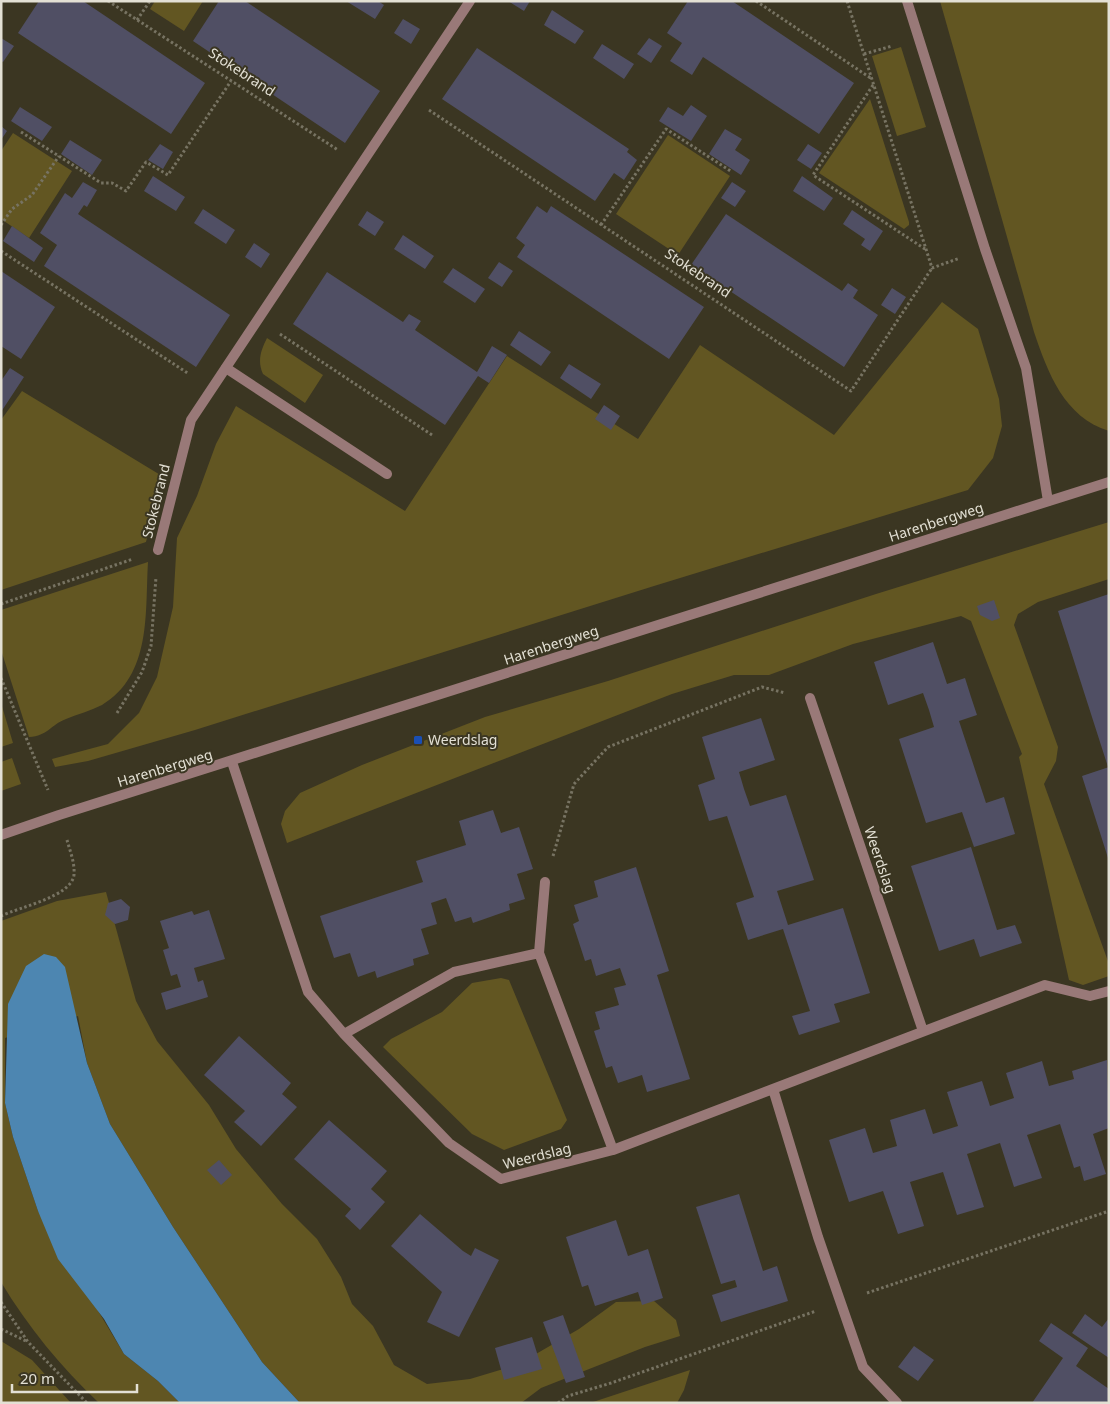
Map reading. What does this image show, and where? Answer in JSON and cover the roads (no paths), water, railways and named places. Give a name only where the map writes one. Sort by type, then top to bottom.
[{"type":"street","name":"Stokebrand","points":[[158,550],[191,420],[470,1]]},
{"type":"street","points":[[907,1],[985,249],[1026,368],[1048,501]]},
{"type":"street","points":[[226,368],[387,474]]},
{"type":"street","name":"Harenbergweg","points":[[1,836],[59,815],[232,762],[1109,482]]},
{"type":"street","name":"Weerdslag","points":[[810,698],[923,1031]]},
{"type":"street","name":"Weerdslag","points":[[232,762],[308,992],[344,1034],[449,1143],[500,1180],[613,1150],[1045,985],[1090,996],[1109,991]]},
{"type":"street","points":[[545,882],[539,954],[613,1150]]},
{"type":"street","points":[[344,1034],[454,972],[539,954]]},
{"type":"street","points":[[773,1089],[839,1303],[862,1367],[897,1403]]},
{"type":"water","points":[[44,954],[56,957],[65,967],[87,1063],[110,1124],[173,1227],[262,1362],[300,1403],[180,1403],[158,1381],[124,1354],[104,1319],[58,1259],[38,1211],[13,1137],[5,1103],[8,1004],[26,966]]},
{"type":"place","name":"Weerdslag","points":[[418,740]]}]
